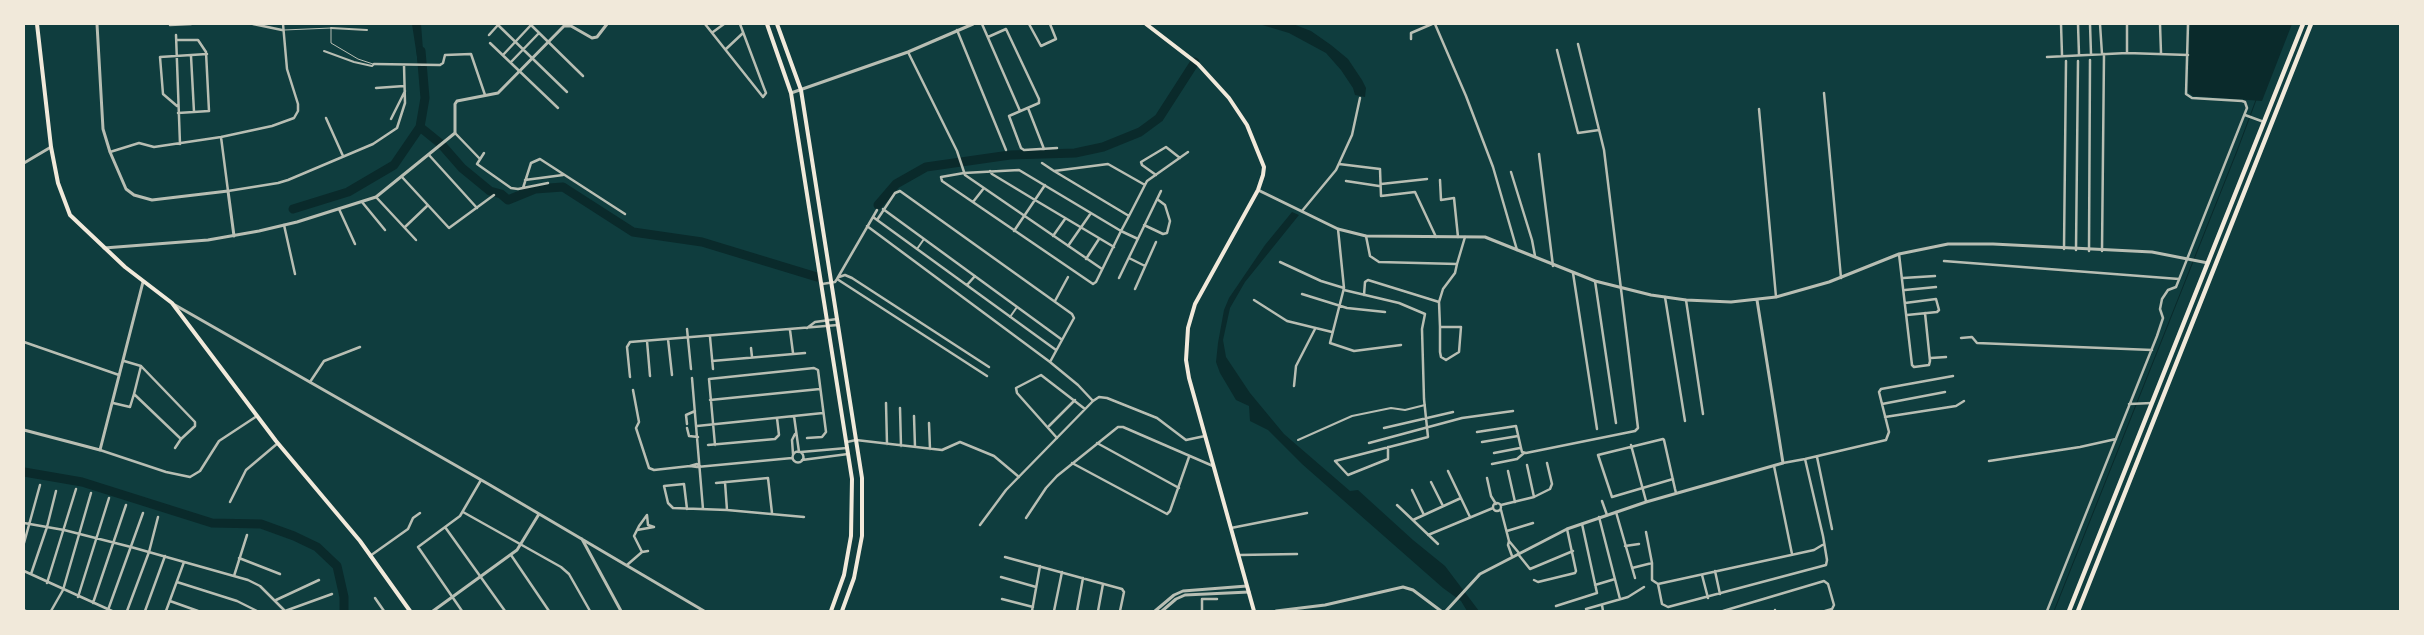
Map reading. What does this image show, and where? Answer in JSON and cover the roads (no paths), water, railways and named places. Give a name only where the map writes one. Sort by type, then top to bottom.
[{"type":"main road","points":[[37,24],[51,148],[64,204],[74,219],[102,248],[172,303],[278,443],[370,556],[410,611]]},
{"type":"main road","points":[[767,24],[791,93],[849,454],[853,499],[851,536],[844,575],[831,611]]},
{"type":"main road","points":[[777,24],[801,90],[862,478],[862,536],[854,578],[842,611]]},
{"type":"main road","points":[[1146,24],[1198,64],[1237,109],[1252,136],[1263,162],[1263,175],[1258,190],[1195,304],[1188,328],[1186,360],[1204,436],[1254,611]]},
{"type":"main road","points":[[2069,611],[2208,263],[2262,121],[2303,24]]},
{"type":"main road","points":[[2078,611],[2311,24]]},
{"type":"main road","points":[[2299,34],[2306,37]]},
{"type":"street","points":[[97,24],[100,103],[103,129],[110,152],[126,189],[140,198],[152,200],[278,183],[373,144],[396,128],[404,112],[404,65]]},
{"type":"street","points":[[170,25],[191,24]]},
{"type":"street","points":[[253,24],[282,30]]},
{"type":"street","points":[[110,152],[138,143],[154,147],[180,144],[290,121],[297,115],[298,104],[287,69],[282,30],[283,24]]},
{"type":"street","points":[[489,35],[498,24],[567,92]]},
{"type":"street","points":[[480,159],[455,133],[456,102],[498,93],[564,26],[571,26],[592,38],[597,37],[608,24]]},
{"type":"street","points":[[705,24],[763,97],[765,95],[764,88],[740,24]]},
{"type":"street","points":[[713,33],[724,24]]},
{"type":"street","points":[[791,93],[908,52],[973,24]]},
{"type":"street","points":[[982,24],[1020,111]]},
{"type":"street","points":[[1029,24],[1041,46],[1056,39],[1050,24]]},
{"type":"street","points":[[1410,39],[1411,33],[1433,24],[1493,167],[1517,250]]},
{"type":"street","points":[[2061,24],[2062,55]]},
{"type":"street","points":[[2078,24],[2079,55]]},
{"type":"street","points":[[2090,24],[2091,54]]},
{"type":"street","points":[[2100,24],[2103,54],[2102,252]]},
{"type":"street","points":[[2127,24],[2127,53]]},
{"type":"street","points":[[2160,24],[2161,54]]},
{"type":"street","points":[[2047,611],[2152,350],[2163,318],[2160,309],[2162,299],[2168,290],[2176,286],[2245,115],[2247,105],[2242,100],[2188,97],[2185,91],[2188,24]]},
{"type":"street","points":[[503,55],[531,25],[583,76]]},
{"type":"street","points":[[331,28],[367,30]]},
{"type":"street","points":[[988,37],[1005,29],[1007,31],[1039,99],[1039,103],[1009,116],[1021,148],[1024,150],[1056,148]]},
{"type":"street","points":[[957,30],[1006,150]]},
{"type":"street","points":[[511,62],[539,33]]},
{"type":"street","points":[[726,49],[743,33]]},
{"type":"street","points":[[176,36],[180,144]]},
{"type":"street","points":[[176,40],[198,40],[207,54],[208,112],[178,113]]},
{"type":"street","points":[[490,43],[558,108]]},
{"type":"street","points":[[1492,464],[1517,459],[1524,453],[1635,431],[1638,428],[1604,150],[1578,44]]},
{"type":"street","points":[[1557,50],[1578,133],[1599,130]]},
{"type":"street","points":[[324,51],[354,62],[372,66],[374,64],[442,64],[446,55],[472,54],[485,95]]},
{"type":"street","points":[[908,52],[959,157],[964,173],[1102,269]]},
{"type":"street","points":[[2047,57],[2127,53],[2188,55]]},
{"type":"street","points":[[178,107],[163,94],[160,59],[162,56],[207,54]]},
{"type":"street","points":[[191,56],[194,112]]},
{"type":"street","points":[[2089,251],[2090,60]]},
{"type":"street","points":[[2064,250],[2066,61]]},
{"type":"street","points":[[2076,250],[2078,61]]},
{"type":"street","points":[[376,88],[405,88]]},
{"type":"street","points":[[391,119],[405,88]]},
{"type":"street","points":[[1824,93],[1841,278]]},
{"type":"street","points":[[1301,212],[1304,206],[1336,170],[1352,135],[1360,98]]},
{"type":"street","points":[[1028,108],[1044,149]]},
{"type":"street","points":[[1759,109],[1776,297]]},
{"type":"street","points":[[2245,115],[2262,121]]},
{"type":"street","points":[[326,118],[343,156]]},
{"type":"street","points":[[102,248],[234,236],[284,225],[362,202],[376,197],[429,156],[455,133]]},
{"type":"street","points":[[220,137],[234,236]]},
{"type":"street","points":[[1156,175],[1142,166],[1141,162],[1166,147],[1180,158]]},
{"type":"street","points":[[24,163],[51,148]]},
{"type":"street","points":[[1138,239],[1121,231],[1019,170],[964,173],[941,177],[942,181],[1091,284],[1096,282],[1121,231],[1145,185],[1188,152]]},
{"type":"street","points":[[484,153],[478,165],[511,188],[523,188],[548,183]]},
{"type":"street","points":[[1539,154],[1553,266]]},
{"type":"street","points":[[429,156],[477,208]]},
{"type":"street","points":[[523,188],[531,163],[537,158],[625,214]]},
{"type":"street","points":[[1042,163],[1129,216]]},
{"type":"street","points":[[1054,171],[1108,164],[1145,185]]},
{"type":"street","points":[[1339,164],[1379,168],[1382,172],[1380,194],[1383,197],[1415,192],[1436,237]]},
{"type":"street","points":[[990,171],[1080,228],[1114,246]]},
{"type":"street","points":[[1511,172],[1532,240],[1534,258]]},
{"type":"street","points":[[525,180],[564,175]]},
{"type":"street","points":[[402,177],[449,228],[494,195]]},
{"type":"street","points":[[1346,181],[1380,185],[1427,178]]},
{"type":"street","points":[[1440,180],[1441,200],[1454,198],[1458,237]]},
{"type":"street","points":[[1014,231],[1045,185]]},
{"type":"street","points":[[973,202],[984,188]]},
{"type":"street","points":[[1258,190],[1293,209],[1338,229],[1366,236],[1493,238],[1534,258],[1594,281],[1665,298],[1686,300],[1731,302],[1776,297],[1841,278],[1899,254],[1948,244],[1993,244],[2102,252],[2152,252],[2208,263]]},
{"type":"street","points":[[838,278],[867,226],[895,193],[900,191],[1072,314],[1074,318],[1050,362]]},
{"type":"street","points":[[1119,278],[1161,191]]},
{"type":"street","points":[[376,197],[416,240]]},
{"type":"street","points":[[1144,225],[1163,234],[1167,233],[1170,221],[1165,205],[1157,199]]},
{"type":"street","points":[[362,202],[385,230]]},
{"type":"street","points":[[405,227],[427,206]]},
{"type":"street","points":[[340,209],[355,244]]},
{"type":"street","points":[[883,209],[1061,339]]},
{"type":"street","points":[[875,218],[877,210]]},
{"type":"street","points":[[1068,246],[1091,212]]},
{"type":"street","points":[[875,218],[1056,350]]},
{"type":"street","points":[[1053,236],[1065,218]]},
{"type":"street","points":[[284,225],[295,274]]},
{"type":"street","points":[[867,226],[1050,362],[1078,384],[1093,401]]},
{"type":"street","points":[[1338,229],[1344,289],[1330,343],[1352,351],[1400,345]]},
{"type":"street","points":[[1366,236],[1370,256],[1379,262],[1457,264]]},
{"type":"street","points":[[1440,327],[1461,326],[1459,352],[1446,360],[1441,357],[1440,327],[1440,302],[1443,288],[1455,273],[1465,237]]},
{"type":"street","points":[[917,249],[924,239]]},
{"type":"street","points":[[1086,258],[1100,239]]},
{"type":"street","points":[[1135,289],[1156,242]]},
{"type":"street","points":[[1899,254],[1912,367],[1929,365],[1931,358],[1925,313]]},
{"type":"street","points":[[1129,258],[1145,266]]},
{"type":"street","points":[[1944,261],[2179,278]]},
{"type":"street","points":[[1280,262],[1321,281],[1399,304],[1425,314],[1422,325],[1428,437],[1336,459],[1336,461],[1347,475],[1388,459],[1390,456],[1388,447]]},
{"type":"street","points":[[1573,272],[1597,429]]},
{"type":"street","points":[[822,284],[831,283],[845,275],[852,278],[989,367]]},
{"type":"street","points":[[967,285],[974,276]]},
{"type":"street","points":[[1903,278],[1935,276]]},
{"type":"street","points":[[1055,302],[1068,277]]},
{"type":"street","points":[[838,278],[987,376]]},
{"type":"street","points":[[1364,294],[1368,280],[1440,302]]},
{"type":"street","points":[[1594,281],[1616,423]]},
{"type":"street","points":[[100,450],[143,282]]},
{"type":"street","points":[[1904,290],[1936,287]]},
{"type":"street","points":[[1302,294],[1340,306],[1385,312]]},
{"type":"street","points":[[1665,298],[1685,421]]},
{"type":"street","points":[[1905,303],[1937,299],[1939,311],[1907,315]]},
{"type":"street","points":[[1254,300],[1287,321],[1332,332]]},
{"type":"street","points":[[1686,300],[1703,414]]},
{"type":"street","points":[[1757,300],[1783,463]]},
{"type":"street","points":[[172,303],[582,538],[704,611]]},
{"type":"street","points":[[1010,317],[1017,307]]},
{"type":"street","points":[[806,329],[819,322],[837,319]]},
{"type":"street","points":[[819,322],[820,327]]},
{"type":"street","points":[[630,377],[628,344],[632,342],[838,325]]},
{"type":"street","points":[[1294,386],[1296,366],[1315,329]]},
{"type":"street","points":[[687,330],[691,369]]},
{"type":"street","points":[[790,330],[793,353]]},
{"type":"street","points":[[710,337],[713,369]]},
{"type":"street","points":[[1961,338],[1972,337],[1977,343],[2152,350]]},
{"type":"street","points":[[668,339],[672,375]]},
{"type":"street","points":[[647,340],[650,376]]},
{"type":"street","points":[[24,342],[120,375]]},
{"type":"street","points":[[310,382],[324,361],[360,347]]},
{"type":"street","points":[[751,348],[752,357]]},
{"type":"street","points":[[712,361],[805,353]]},
{"type":"street","points":[[1931,358],[1946,357]]},
{"type":"street","points":[[124,361],[141,366],[195,422],[196,426],[181,438],[175,448]]},
{"type":"street","points":[[113,403],[128,407],[134,394],[141,366]]},
{"type":"street","points":[[715,444],[709,379],[816,368],[825,434],[807,438]]},
{"type":"street","points":[[1057,438],[1049,426],[1015,389],[1041,375],[1085,409]]},
{"type":"street","points":[[1446,611],[1480,574],[1567,529],[1646,502],[1783,463],[1805,460],[1886,440],[1889,435],[1879,392],[1881,389],[1953,376]]},
{"type":"street","points":[[692,378],[703,509]]},
{"type":"street","points":[[710,400],[820,389]]},
{"type":"street","points":[[633,390],[639,422],[636,428],[649,468],[654,470],[792,458],[797,462],[849,454]]},
{"type":"street","points":[[1882,404],[1945,392]]},
{"type":"street","points":[[134,394],[181,438]]},
{"type":"street","points":[[980,525],[998,498],[1093,401],[1100,397],[1108,398],[1157,418],[1186,440],[1204,436]]},
{"type":"street","points":[[1049,426],[1074,400]]},
{"type":"street","points":[[1885,417],[1956,406],[1964,401]]},
{"type":"street","points":[[886,403],[887,444]]},
{"type":"street","points":[[2129,404],[2152,403]]},
{"type":"street","points":[[1298,440],[1352,416],[1392,408],[1405,410],[1425,405]]},
{"type":"street","points":[[900,408],[901,446]]},
{"type":"street","points":[[687,424],[686,415],[695,411]]},
{"type":"street","points":[[1369,443],[1462,418],[1513,411]]},
{"type":"street","points":[[1384,428],[1453,412]]},
{"type":"street","points":[[697,426],[823,413]]},
{"type":"street","points":[[24,430],[100,450],[166,472],[190,477],[200,471],[219,441],[258,416]]},
{"type":"street","points":[[794,416],[795,434],[802,460]]},
{"type":"street","points":[[914,416],[915,447]]},
{"type":"street","points":[[708,445],[775,439],[779,435],[777,418]]},
{"type":"street","points":[[929,423],[930,449]]},
{"type":"street","points":[[1477,432],[1516,426],[1520,448],[1524,453]]},
{"type":"street","points":[[1026,518],[1046,488],[1072,463],[1114,430],[1123,427],[1213,466]]},
{"type":"street","points":[[687,428],[689,436],[698,437]]},
{"type":"street","points":[[792,458],[792,440],[795,434]]},
{"type":"street","points":[[1482,442],[1518,436]]},
{"type":"street","points":[[1673,479],[1612,497],[1598,456],[1660,438],[1664,440],[1673,479],[1676,493]]},
{"type":"street","points":[[1989,461],[2116,439]]},
{"type":"street","points":[[847,442],[856,440],[942,450],[960,442],[994,456],[1019,477]]},
{"type":"street","points":[[230,502],[246,470],[278,443]]},
{"type":"street","points":[[1097,443],[1178,488]]},
{"type":"street","points":[[1631,445],[1646,502]]},
{"type":"street","points":[[793,454],[848,448]]},
{"type":"street","points":[[1494,452],[1520,448]]},
{"type":"street","points":[[1072,463],[1165,514],[1170,512],[1189,456]]},
{"type":"street","points":[[1817,457],[1832,529]]},
{"type":"street","points":[[1646,532],[1652,563],[1652,580],[1658,584],[1662,604],[1665,607],[1708,598],[1824,567],[1828,562],[1805,460]]},
{"type":"street","points":[[1487,478],[1491,496],[1496,504],[1501,505],[1515,502],[1534,497],[1550,489],[1552,484],[1547,463]]},
{"type":"street","points":[[1527,464],[1534,497]]},
{"type":"street","points":[[1774,466],[1792,554]]},
{"type":"street","points":[[1448,471],[1470,517]]},
{"type":"street","points":[[1508,471],[1515,502]]},
{"type":"street","points":[[716,483],[768,478],[772,514]]},
{"type":"street","points":[[462,611],[418,546],[463,512],[481,480]]},
{"type":"street","points":[[725,482],[727,510]]},
{"type":"street","points":[[1431,482],[1443,506]]},
{"type":"street","points":[[687,509],[684,484],[664,486],[663,489],[670,507],[687,509],[727,510],[804,517]]},
{"type":"street","points":[[24,543],[40,485]]},
{"type":"street","points":[[47,582],[76,489]]},
{"type":"street","points":[[1412,490],[1424,514]]},
{"type":"street","points":[[31,574],[48,527],[56,491]]},
{"type":"street","points":[[51,611],[63,590],[81,534],[91,493]]},
{"type":"street","points":[[78,597],[109,498]]},
{"type":"street","points":[[1413,520],[1460,498]]},
{"type":"street","points":[[1602,501],[1607,515]]},
{"type":"street","points":[[1428,535],[1493,508],[1496,504]]},
{"type":"street","points":[[93,603],[126,505]]},
{"type":"street","points":[[1397,505],[1438,544]]},
{"type":"street","points":[[1501,505],[1509,541],[1509,550],[1512,556]]},
{"type":"street","points":[[1493,508],[1496,511],[1501,510]]},
{"type":"street","points":[[463,512],[565,570],[590,611]]},
{"type":"street","points":[[1616,512],[1635,578]]},
{"type":"street","points":[[370,556],[408,529],[412,518],[420,513]]},
{"type":"street","points":[[1231,528],[1307,513]]},
{"type":"street","points":[[24,571],[110,610],[143,514]]},
{"type":"street","points":[[433,611],[522,545],[539,514]]},
{"type":"street","points":[[637,530],[654,526],[648,525],[647,516],[639,526],[637,530],[634,536],[642,552]]},
{"type":"street","points":[[127,611],[149,552],[158,517]]},
{"type":"street","points":[[1599,517],[1620,599]]},
{"type":"street","points":[[24,523],[97,538],[234,576],[260,586],[285,611],[332,594]]},
{"type":"street","points":[[1507,531],[1533,523]]},
{"type":"street","points":[[1556,606],[1596,595],[1582,524]]},
{"type":"street","points":[[444,527],[505,611]]},
{"type":"street","points":[[1534,580],[1538,582],[1575,573],[1573,551],[1567,529]]},
{"type":"street","points":[[234,576],[247,535]]},
{"type":"street","points":[[582,538],[621,611]]},
{"type":"street","points":[[1509,541],[1530,570],[1573,551]]},
{"type":"street","points":[[1625,546],[1639,544]]},
{"type":"street","points":[[1658,584],[1819,549],[1824,544]]},
{"type":"street","points":[[1509,550],[1515,547]]},
{"type":"street","points":[[628,565],[642,552],[648,551]]},
{"type":"street","points":[[1239,555],[1297,554]]},
{"type":"street","points":[[511,555],[550,611]]},
{"type":"street","points":[[145,611],[165,556]]},
{"type":"street","points":[[1005,557],[1124,590],[1120,611]]},
{"type":"street","points":[[240,558],[280,574]]},
{"type":"street","points":[[166,611],[184,562]]},
{"type":"street","points":[[1631,568],[1652,563]]},
{"type":"street","points":[[1002,599],[1033,609],[1040,566]]},
{"type":"street","points":[[1054,611],[1062,572]]},
{"type":"street","points":[[1714,572],[1720,594]]},
{"type":"street","points":[[1701,574],[1708,598]]},
{"type":"street","points":[[1001,577],[1036,587]]},
{"type":"street","points":[[1076,611],[1083,578]]},
{"type":"street","points":[[1595,584],[1615,579]]},
{"type":"street","points":[[276,600],[318,580]]},
{"type":"street","points":[[177,582],[237,601],[257,611]]},
{"type":"street","points":[[1723,611],[1824,582],[1828,584],[1834,605],[1832,610],[1825,611]]},
{"type":"street","points":[[1098,611],[1103,584]]},
{"type":"street","points":[[1155,611],[1174,595],[1183,591],[1247,586]]},
{"type":"street","points":[[1276,611],[1325,605],[1403,587],[1413,590],[1441,611]]},
{"type":"street","points":[[1586,610],[1628,597],[1644,587]]},
{"type":"street","points":[[1162,611],[1176,599],[1185,595],[1249,592]]},
{"type":"street","points":[[375,598],[384,611]]},
{"type":"street","points":[[1202,611],[1202,600],[1217,599]]},
{"type":"street","points":[[170,602],[198,611]]},
{"type":"street","points":[[1602,604],[1603,611]]},
{"type":"lane","points":[[282,30],[331,28],[331,44],[358,59],[374,64]]},
{"type":"water","points":[[412,24],[421,24],[424,63],[418,63]]},
{"type":"water","points":[[1259,24],[1293,24],[1311,31],[1348,59],[1366,88],[1365,97],[1355,95],[1353,88],[1341,70],[1326,53],[1289,33]]},
{"type":"water","points":[[2190,24],[2292,24],[2262,101],[2193,96],[2188,92]]},
{"type":"water","points":[[1292,212],[1299,215],[1245,282],[1230,308],[1223,340],[1226,357],[1250,393],[1284,434],[1350,491],[1358,490],[1445,566],[1479,611],[1467,611],[1461,601],[1443,588],[1302,464],[1268,430],[1250,421],[1249,406],[1236,400],[1220,373],[1216,362],[1218,343],[1224,310],[1229,298],[1265,245]]},
{"type":"waterway","points":[[293,209],[348,192],[394,165],[420,127],[425,98],[421,51]]},
{"type":"waterway","points":[[878,205],[896,184],[926,167],[1010,155],[1075,153],[1103,147],[1140,132],[1159,118],[1195,62]]},
{"type":"waterway","points":[[2054,611],[2256,100]]},
{"type":"waterway","points":[[420,127],[441,144],[462,168],[490,191],[501,194],[508,200],[535,189],[563,187],[633,232],[702,242],[817,277]]},
{"type":"waterway","points":[[24,472],[82,482],[212,523],[261,524],[294,536],[317,547],[337,566],[344,597],[344,611]]}]
